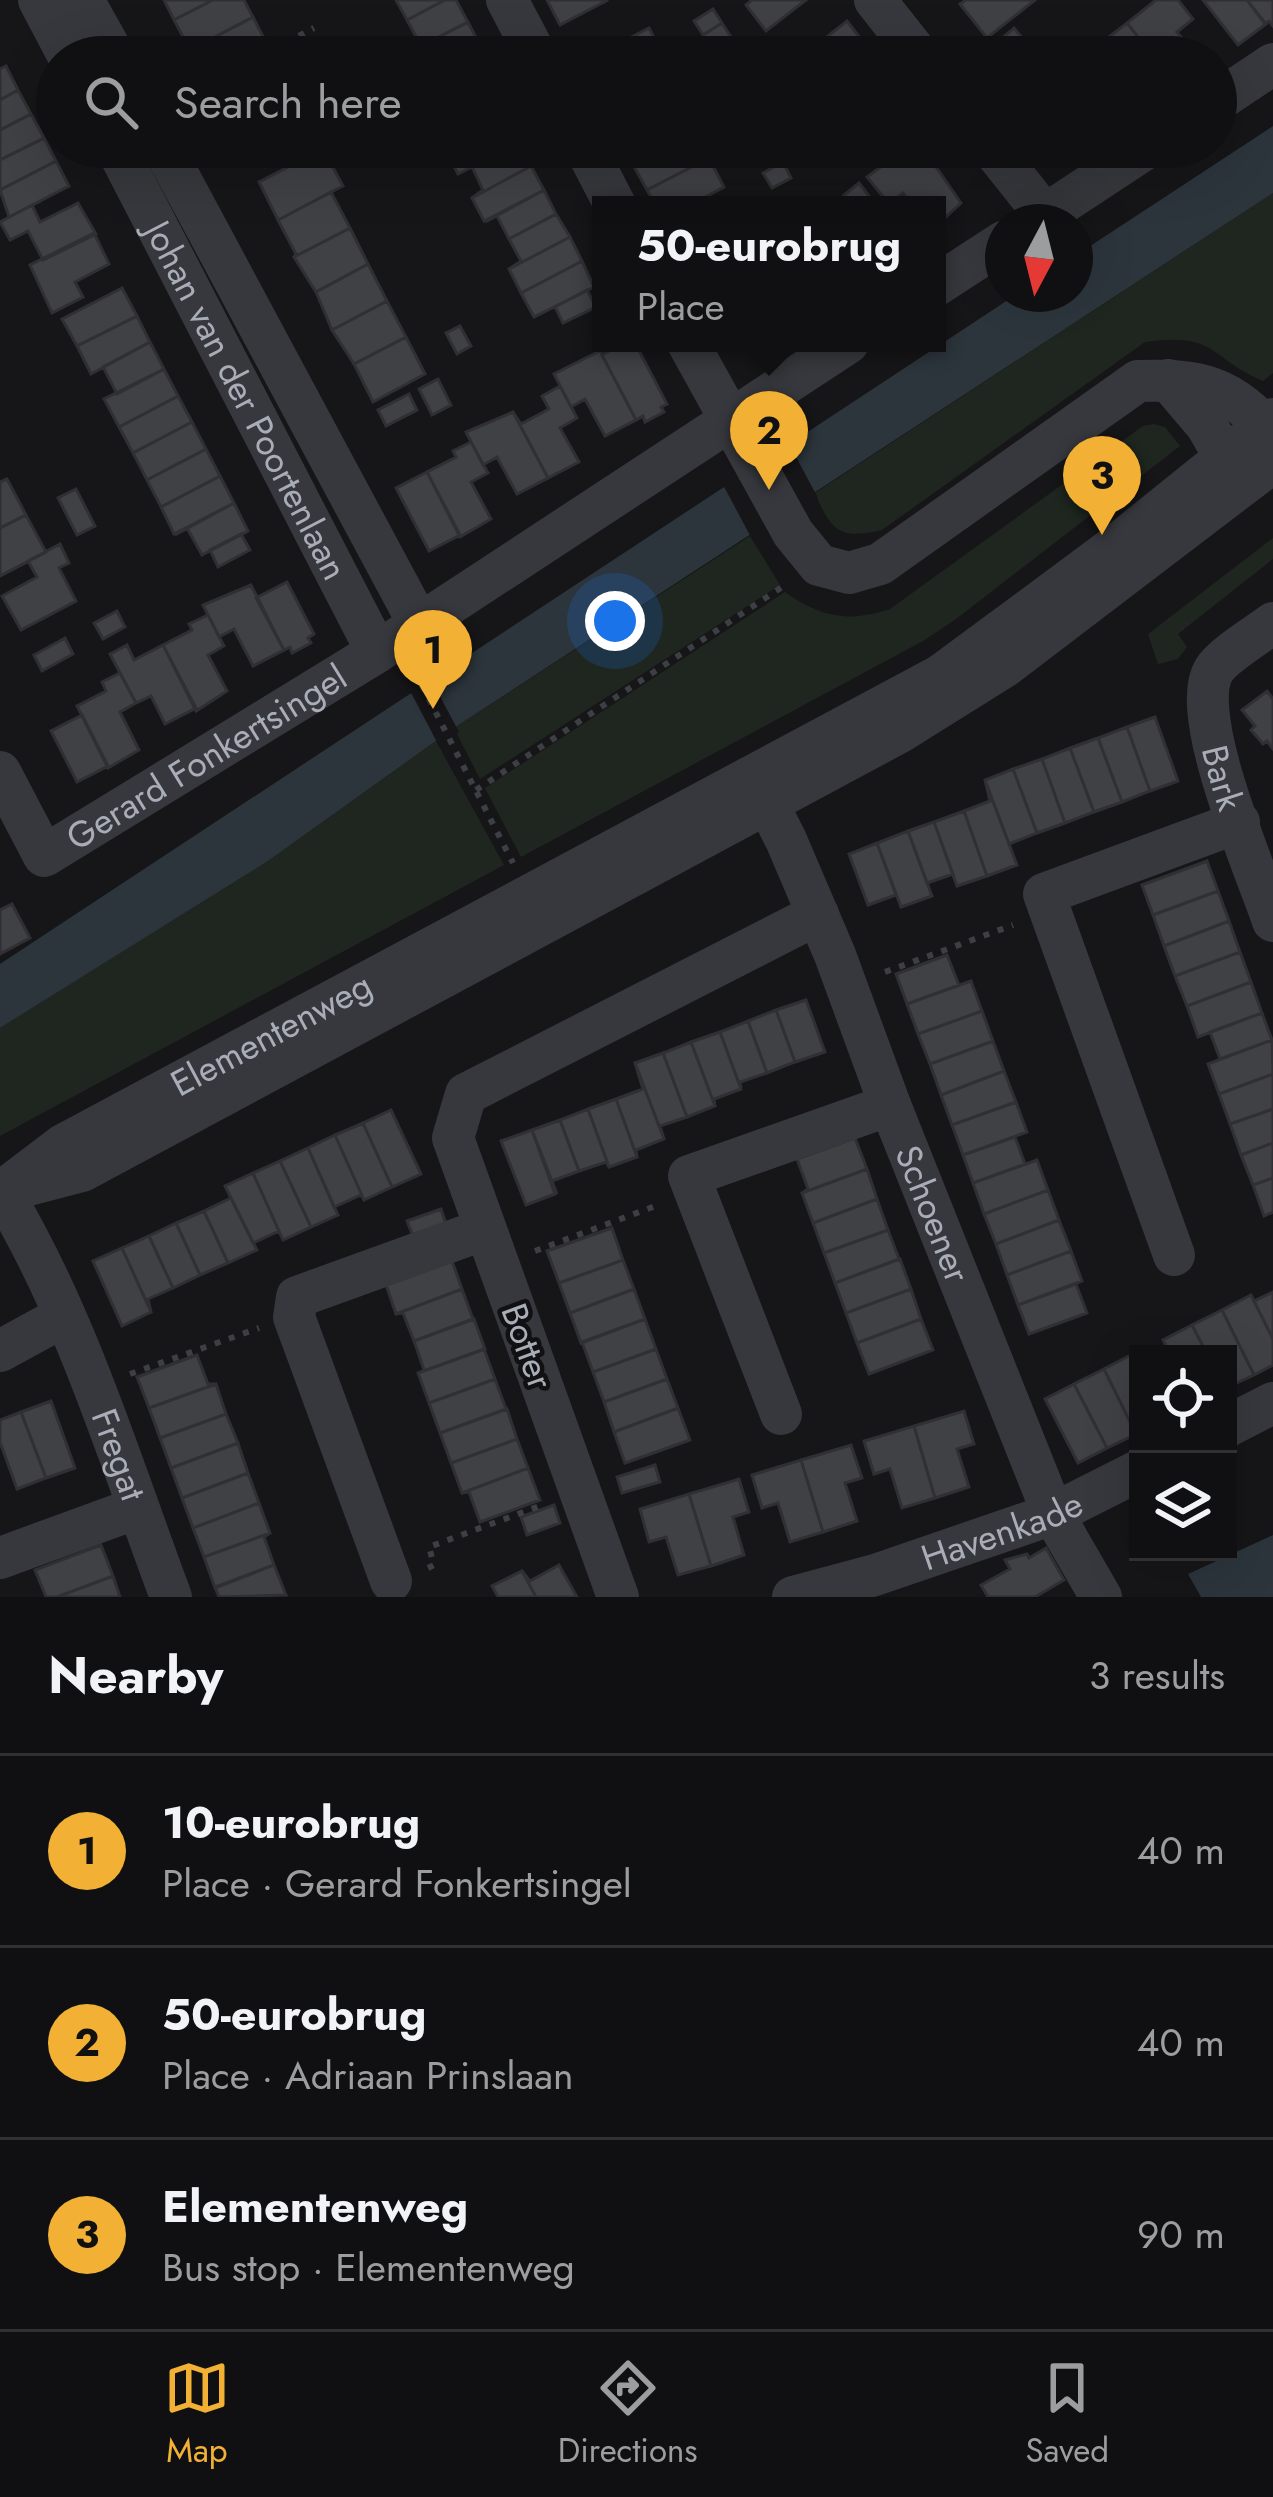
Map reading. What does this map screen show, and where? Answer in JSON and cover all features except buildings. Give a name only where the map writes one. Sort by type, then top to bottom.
[{"type":"street","points":[[39,0],[58,36]]},
{"type":"street","points":[[83,0],[103,36]]},
{"type":"street","points":[[507,0],[526,36]]},
{"type":"street","points":[[875,0],[903,36]]},
{"type":"street","points":[[1237,88],[1273,64]]},
{"type":"street","name":"Johan van der Poortenlaan","points":[[128,168],[402,646]]},
{"type":"street","name":"Johan van der Poortenlaan","points":[[173,168],[402,646]]},
{"type":"street","points":[[596,168],[610,196]]},
{"type":"street","points":[[1006,168],[1031,204]]},
{"type":"street","points":[[1061,204],[1116,168]]},
{"type":"street","points":[[946,279],[985,254]]},
{"type":"street","points":[[693,352],[794,532],[819,565],[849,573],[880,564],[1138,382],[1168,380],[1192,405],[1258,447]]},
{"type":"street","name":"Gerard Fonkertsingel","points":[[0,772],[44,856],[402,646],[737,433],[837,352]]},
{"type":"street","name":"Elementenweg","points":[[1,1193],[82,1171],[760,788],[956,699],[1258,447]]},
{"type":"street","name":"Bark","points":[[1273,623],[1214,668],[1205,700],[1213,747],[1273,921]]},
{"type":"street","name":"Schoener","points":[[760,788],[818,914],[1053,1514],[1101,1597]]},
{"type":"street","points":[[1174,1255],[1044,894],[1239,822]]},
{"type":"street","name":"Botter","points":[[618,1597],[452,1138],[466,1094],[818,914]]},
{"type":"street","points":[[782,1414],[689,1176],[890,1105]]},
{"type":"street","name":"Fregat","points":[[1,1193],[32,1242],[64,1316],[171,1597]]},
{"type":"street","points":[[402,1579],[294,1317],[297,1297],[492,1248]]},
{"type":"street","points":[[0,1351],[64,1316]]},
{"type":"street","points":[[1237,1421],[1273,1403]]},
{"type":"street","name":"Havenkade","points":[[793,1597],[881,1586],[1053,1514],[1129,1476]]},
{"type":"street","points":[[0,1558],[137,1508]]},
{"type":"path","points":[[299,36],[314,28]]},
{"type":"path","points":[[476,790],[785,585]]},
{"type":"path","points":[[402,646],[514,866]]},
{"type":"path","points":[[847,986],[1050,911]]},
{"type":"path","points":[[492,1248],[695,1191]]},
{"type":"path","points":[[92,1388],[294,1317]]},
{"type":"path","points":[[402,1579],[434,1565],[430,1547],[582,1490]]},
{"type":"shaded area","points":[[1273,126],[1273,193],[1093,311],[1093,244],[1209,168],[1237,168],[1237,150]]},
{"type":"shaded area","points":[[1273,193],[1273,373],[1263,381],[1200,344],[1145,342],[882,530],[847,533],[832,524],[815,493]]},
{"type":"shaded area","points":[[990,312],[1091,312],[454,728],[268,861],[0,1028],[0,964],[929,352],[946,352],[946,341]]},
{"type":"shaded area","points":[[1143,426],[1165,427],[1180,446],[956,619],[521,857],[485,788],[785,592],[835,615],[861,616],[890,609]]},
{"type":"shaded area","points":[[750,536],[780,585],[480,779],[454,728]]},
{"type":"shaded area","points":[[1273,538],[1273,559],[1178,634],[1187,647],[1178,659],[1158,664],[1148,634]]},
{"type":"shaded area","points":[[436,741],[504,865],[0,1136],[0,1028],[268,861]]},
{"type":"shaded area","points":[[1273,1535],[1273,1597],[1201,1597],[1188,1574],[1216,1561],[1237,1561],[1237,1552]]},
{"type":"pier","points":[[786,438],[818,498],[753,541],[721,481]]},
{"type":"pier","points":[[428,674],[459,732],[439,746],[408,687]]},
{"type":"place","name":"50-eurobrug","points":[[769,490]]},
{"type":"place","name":"Elementenweg","points":[[1102,535]]},
{"type":"place","name":"10-eurobrug","points":[[433,709]]}]
